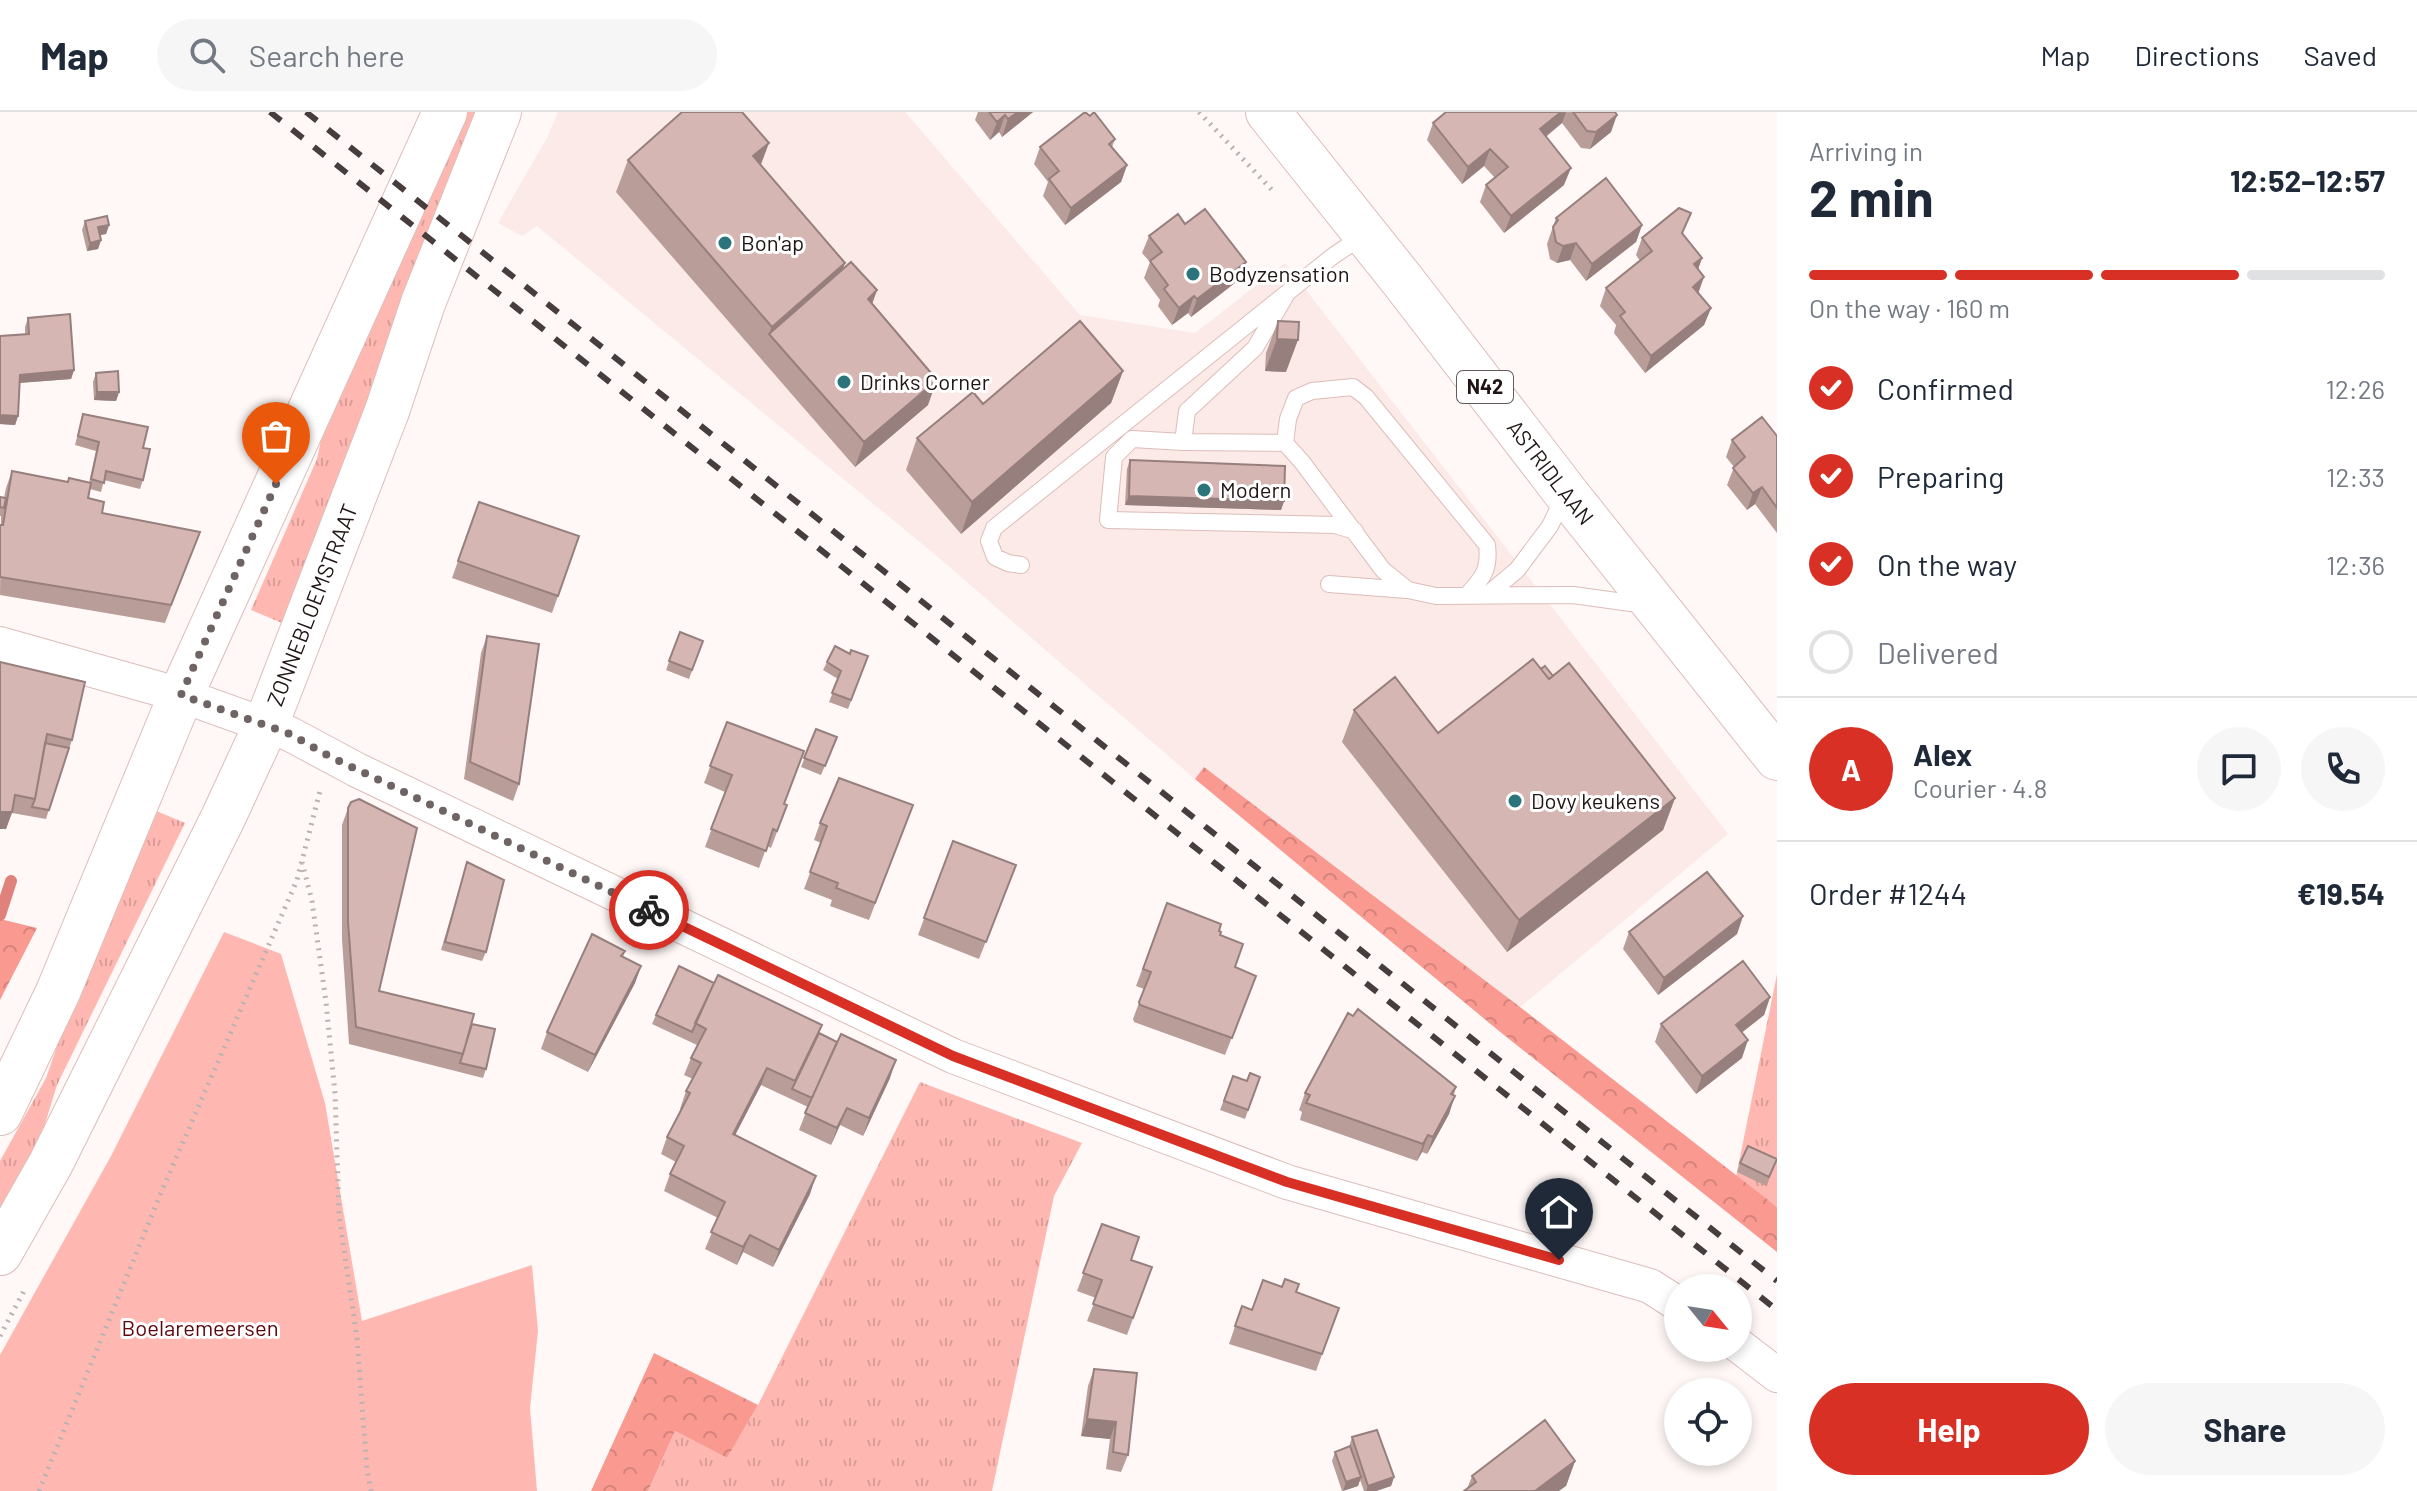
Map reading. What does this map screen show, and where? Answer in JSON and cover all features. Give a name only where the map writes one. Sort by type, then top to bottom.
[{"type":"main road","points":[[0,1113],[58,992],[181,695],[445,112]]},
{"type":"main road","name":"ZONNEBLOEMSTRAAT","points":[[0,1253],[58,1149],[266,725],[387,411],[423,303],[499,112]]},
{"type":"main road","name":"ASTRIDLAAN","points":[[1268,112],[1777,758]]},
{"type":"street","points":[[0,644],[181,695],[290,734],[329,756],[953,1056],[1287,1182],[1650,1286],[1664,1295]]},
{"type":"street","points":[[1752,1356],[1777,1375]]},
{"type":"lane","points":[[1021,565],[995,557],[989,541],[994,528],[1333,256],[1365,234]]},
{"type":"lane","points":[[1183,442],[1187,411],[1255,348],[1286,295]]},
{"type":"lane","points":[[1408,590],[1383,570],[1285,443],[1288,419],[1296,398],[1312,391],[1353,387],[1366,397],[1487,545],[1489,563],[1483,578],[1467,595]]},
{"type":"lane","points":[[1285,443],[1132,439],[1114,457],[1108,520],[1335,525],[1355,531]]},
{"type":"lane","points":[[1487,595],[1517,570],[1550,526],[1566,493]]},
{"type":"lane","points":[[1329,584],[1408,590],[1436,596],[1573,595],[1657,607]]},
{"type":"path","points":[[39,1491],[170,1173],[297,880],[329,756]]},
{"type":"path","points":[[301,861],[312,901],[326,1002],[335,1094],[339,1215],[357,1338],[371,1491]]},
{"type":"shaded area","points":[[558,112],[905,112],[1080,315],[1195,333],[1285,263],[1728,834],[1520,1007],[1204,767],[1195,779],[939,558],[537,226],[522,236],[498,223],[548,136]]},
{"type":"green space","points":[[466,112],[478,112],[289,626],[251,610],[317,459],[329,403]]},
{"type":"green space","points":[[1204,767],[1777,1207],[1777,1252],[1499,1031],[1195,779]]},
{"type":"green space","points":[[142,805],[185,823],[57,1085],[28,1179],[0,1227],[0,1161],[46,1078]]},
{"type":"green space","points":[[0,919],[37,928],[0,1000]]},
{"type":"green space","name":"Boelaremeersen","points":[[224,932],[281,954],[325,1103],[362,1321],[532,1265],[538,1331],[530,1408],[537,1491],[0,1491],[0,1355],[111,1156]]},
{"type":"green space","points":[[1777,974],[1777,1207],[1736,1177]]},
{"type":"green space","points":[[920,1082],[1082,1143],[1054,1196],[992,1491],[648,1491],[675,1431],[727,1458],[758,1405]]},
{"type":"green space","points":[[654,1353],[758,1405],[727,1458],[675,1431],[648,1491],[591,1491]]},
{"type":"building","name":"Bon'ap","points":[[682,112],[742,112],[769,143],[753,156],[845,263],[772,327],[628,160]]},
{"type":"building","points":[[989,112],[1018,112],[1008,119],[1005,115],[997,122]]},
{"type":"building","points":[[1085,112],[1090,116],[1094,112],[1115,139],[1109,144],[1127,165],[1071,208],[1049,179],[1059,171],[1040,147]]},
{"type":"building","points":[[1446,112],[1561,112],[1540,129],[1571,168],[1511,216],[1486,185],[1508,167],[1490,149],[1468,167],[1433,123]]},
{"type":"building","points":[[1573,112],[1615,112],[1617,115],[1596,132],[1587,131]]},
{"type":"building","points":[[1606,178],[1642,225],[1592,264],[1576,243],[1563,246],[1556,242],[1553,227],[1558,220],[1556,218]]},
{"type":"building","points":[[1679,208],[1691,213],[1682,233],[1702,258],[1694,264],[1704,277],[1693,287],[1711,308],[1651,356],[1620,316],[1625,312],[1606,288],[1652,251],[1642,238]]},
{"type":"building","name":"Bodyzensation","points":[[1205,209],[1246,262],[1197,299],[1194,296],[1179,308],[1164,289],[1168,285],[1150,261],[1162,252],[1149,236],[1178,214],[1185,224]]},
{"type":"building","points":[[107,216],[109,225],[98,227],[101,240],[90,243],[85,221]]},
{"type":"building","name":"Drinks Corner","points":[[851,262],[877,290],[868,299],[937,380],[864,442],[769,334]]},
{"type":"building","points":[[70,314],[74,370],[20,375],[18,416],[0,415],[0,336],[29,334],[28,318]]},
{"type":"building","points":[[1080,321],[1123,371],[972,502],[917,438],[973,392],[983,404]]},
{"type":"building","points":[[1278,321],[1299,322],[1298,340],[1277,339]]},
{"type":"building","points":[[118,371],[119,392],[97,392],[96,373]]},
{"type":"building","points":[[83,414],[148,427],[143,448],[150,449],[143,480],[106,471],[104,483],[91,479],[99,442],[78,436]]},
{"type":"building","points":[[1762,417],[1777,436],[1777,508],[1762,487],[1753,493],[1733,468],[1745,457],[1732,440]]},
{"type":"building","name":"Modern","points":[[1130,460],[1285,466],[1284,501],[1129,496]]},
{"type":"building","points":[[12,471],[68,482],[69,478],[91,483],[88,498],[104,502],[102,513],[200,532],[171,605],[0,577],[0,525],[3,525]]},
{"type":"building","points":[[0,497],[6,498],[4,508],[0,507]]},
{"type":"building","points":[[479,502],[579,536],[558,596],[458,561]]},
{"type":"building","points":[[680,632],[703,641],[692,670],[669,661]]},
{"type":"building","points":[[487,636],[539,644],[519,784],[470,762]]},
{"type":"building","points":[[835,646],[850,654],[851,650],[868,656],[851,700],[832,693],[841,671],[827,662]]},
{"type":"building","name":"Dovy keukens","points":[[1533,659],[1549,679],[1569,663],[1675,798],[1519,920],[1354,710],[1395,677],[1438,733]]},
{"type":"building","points":[[0,662],[85,682],[72,740],[47,734],[35,799],[15,795],[12,812],[0,812]]},
{"type":"building","points":[[1545,666],[1553,676],[1549,679],[1541,669]]},
{"type":"building","points":[[727,722],[804,751],[784,804],[787,805],[777,831],[773,829],[766,851],[711,829],[732,775],[710,766]]},
{"type":"building","points":[[816,729],[837,737],[825,766],[804,758]]},
{"type":"building","points":[[45,743],[69,748],[49,810],[32,807]]},
{"type":"building","points":[[839,778],[913,805],[875,903],[836,888],[838,883],[810,872],[827,826],[820,823]]},
{"type":"building","points":[[359,799],[417,828],[379,991],[474,1014],[463,1054],[356,1027],[348,922],[348,808],[351,802]]},
{"type":"building","points":[[953,841],[1016,865],[986,942],[924,918]]},
{"type":"building","points":[[467,862],[504,880],[486,952],[445,942]]},
{"type":"building","points":[[1707,872],[1743,916],[1664,978],[1629,932]]},
{"type":"building","points":[[1167,903],[1221,924],[1220,935],[1243,944],[1235,967],[1256,976],[1232,1038],[1140,1005],[1151,972],[1143,969]]},
{"type":"building","points":[[592,934],[625,951],[621,956],[641,966],[595,1055],[547,1032]]},
{"type":"building","points":[[1743,961],[1770,997],[1736,1025],[1748,1040],[1702,1076],[1661,1024]]},
{"type":"building","points":[[679,966],[714,983],[692,1032],[656,1015]]},
{"type":"building","points":[[718,975],[822,1025],[795,1081],[767,1068],[733,1134],[816,1176],[779,1250],[750,1235],[743,1247],[711,1232],[725,1202],[670,1174],[684,1146],[667,1137],[690,1093],[686,1091],[701,1063],[691,1058],[706,1029],[695,1023]]},
{"type":"building","points":[[1358,1009],[1456,1087],[1451,1094],[1455,1096],[1433,1137],[1428,1135],[1423,1144],[1306,1103],[1310,1095],[1305,1093],[1348,1013],[1353,1016]]},
{"type":"building","points":[[472,1024],[495,1029],[486,1069],[460,1063]]},
{"type":"building","points":[[819,1033],[837,1042],[812,1098],[792,1089]]},
{"type":"building","points":[[841,1034],[896,1060],[869,1118],[847,1108],[837,1128],[805,1113]]},
{"type":"building","points":[[1250,1073],[1260,1077],[1248,1110],[1224,1101],[1233,1076],[1247,1081]]},
{"type":"building","points":[[1748,1146],[1777,1159],[1769,1177],[1740,1163]]},
{"type":"building","points":[[1102,1224],[1139,1237],[1131,1260],[1152,1267],[1133,1318],[1093,1304],[1102,1280],[1083,1273]]},
{"type":"building","points":[[1285,1279],[1299,1284],[1296,1292],[1339,1308],[1322,1354],[1235,1326],[1242,1306],[1252,1310],[1263,1280],[1282,1287]]},
{"type":"building","points":[[1094,1369],[1137,1373],[1128,1455],[1113,1452],[1116,1422],[1087,1419]]},
{"type":"building","points":[[1545,1420],[1575,1461],[1535,1491],[1464,1491],[1476,1482],[1472,1476]]},
{"type":"building","points":[[1377,1430],[1394,1477],[1368,1486],[1352,1437]]},
{"type":"building","points":[[1350,1446],[1361,1477],[1346,1482],[1335,1452]]},
{"type":"waterway","points":[[0,915],[11,881]]},
{"type":"railway","points":[[270,112],[1777,1310]]},
{"type":"railway","points":[[306,112],[1777,1281]]},
{"type":"way so far","points":[[276,484],[181,695],[290,734],[329,756],[649,910]]},
{"type":"place","name":"Bon'ap","points":[[725,243]]},
{"type":"place","name":"Bodyzensation","points":[[1193,274]]},
{"type":"place","name":"Drinks Corner","points":[[844,382]]},
{"type":"place","name":"Modern","points":[[1204,490]]},
{"type":"place","name":"Dovy keukens","points":[[1515,801]]},
{"type":"route","points":[[649,910],[953,1056],[1287,1182],[1559,1260]]}]
